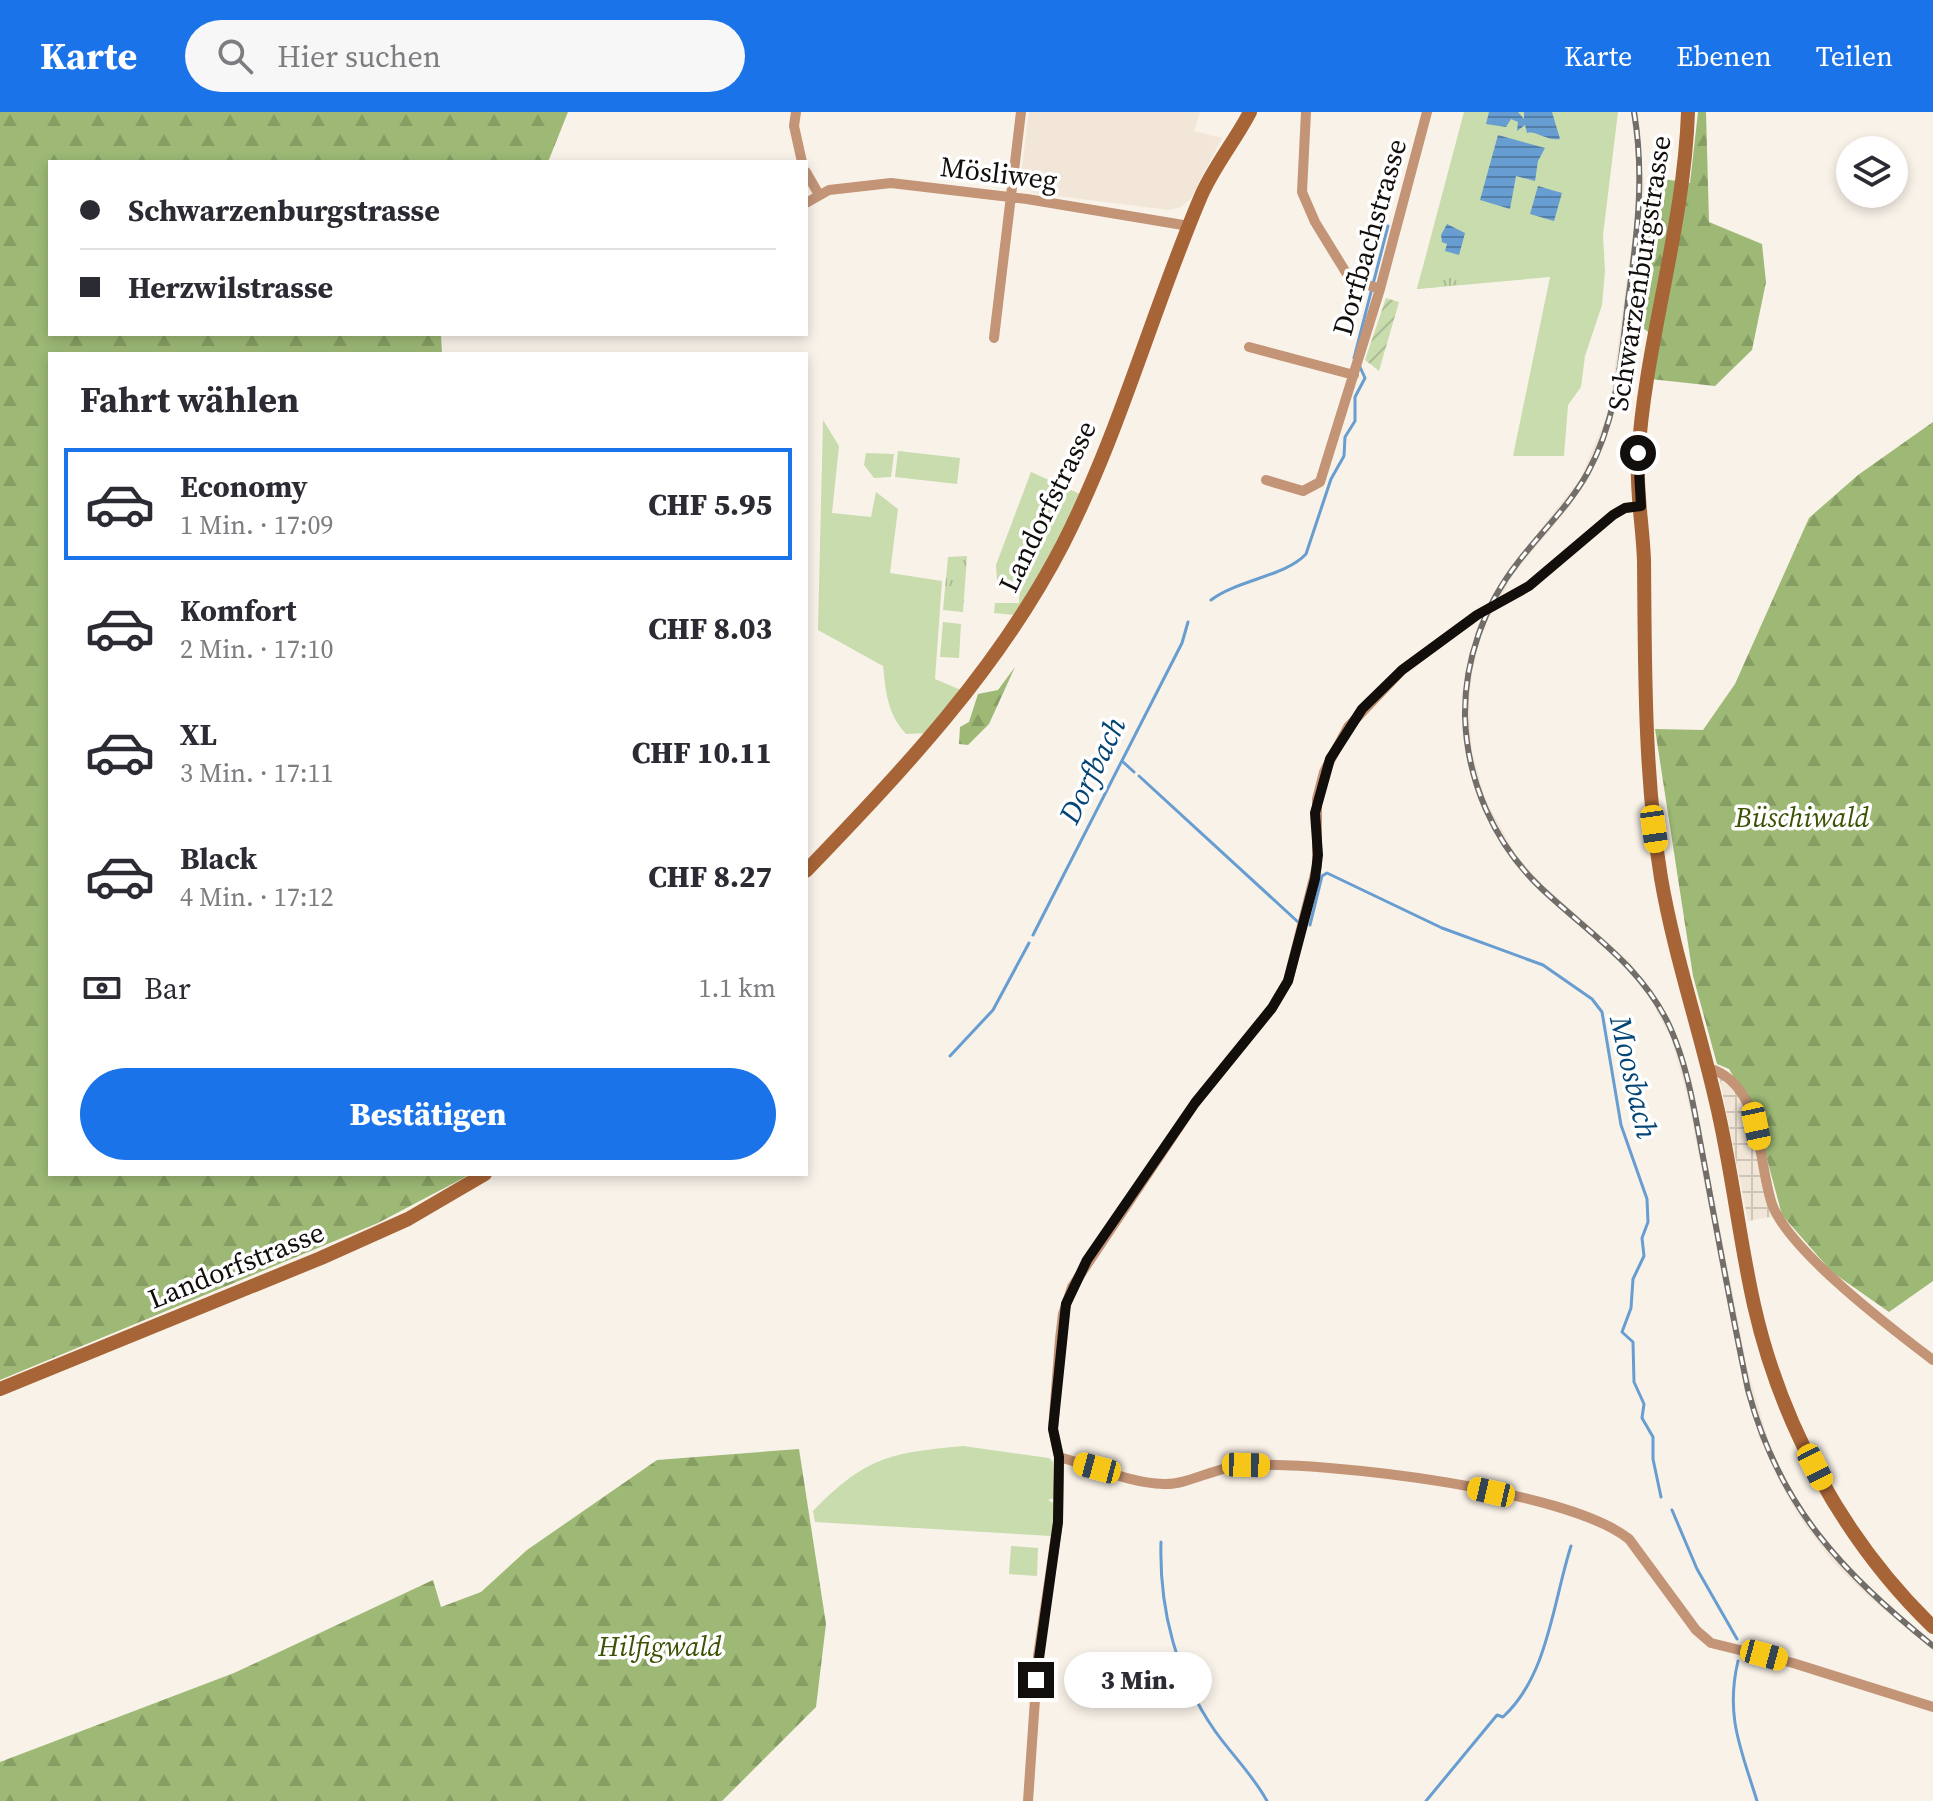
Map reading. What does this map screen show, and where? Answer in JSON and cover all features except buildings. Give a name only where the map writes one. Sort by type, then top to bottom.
[{"type":"main road","name":"Landorfstrasse","points":[[808,869],[941,726],[1025,610],[1063,543],[1094,477],[1211,176],[1250,112]]},
{"type":"main road","name":"Schwarzenburgstrasse","points":[[1688,112],[1683,168],[1638,453],[1654,829],[1670,924],[1708,1068],[1753,1303],[1785,1403],[1805,1450],[1845,1520],[1889,1580],[1933,1627]]},
{"type":"main road","name":"Landorfstrasse","points":[[0,1389],[334,1253],[408,1219],[482,1176]]},
{"type":"street","points":[[796,112],[794,126],[802,160]]},
{"type":"street","points":[[994,338],[1021,112]]},
{"type":"street","points":[[1306,112],[1302,192],[1315,222],[1350,279],[1380,289]]},
{"type":"street","name":"Dorfbachstrasse","points":[[1266,480],[1303,491],[1320,482],[1380,289],[1427,112]]},
{"type":"street","points":[[808,176],[818,193],[808,201]]},
{"type":"street","name":"Mösliweg","points":[[818,193],[891,183],[1189,226]]},
{"type":"street","name":"Dorfbachstrasse","points":[[1249,347],[1354,375]]},
{"type":"street","points":[[1028,1801],[1038,1656],[1058,1522],[1059,1457],[1053,1429],[1062,1322],[1069,1296],[1087,1260],[1200,1094],[1272,1008],[1288,981],[1317,866],[1317,799],[1338,743],[1362,709],[1422,654],[1477,615],[1529,586],[1613,515],[1625,508],[1641,506]]},
{"type":"street","points":[[1708,1068],[1730,1077],[1756,1126],[1772,1203],[1781,1222],[1815,1260],[1933,1360]]},
{"type":"street","points":[[1059,1457],[1151,1483],[1177,1483],[1229,1467],[1283,1466],[1446,1482],[1551,1507],[1618,1531],[1629,1539],[1648,1560],[1696,1630],[1711,1643],[1793,1663],[1933,1707]]},
{"type":"shaded area","points":[[1029,112],[1200,112],[1194,131],[1222,138],[1191,198],[1181,207],[1169,210],[1033,193],[1020,181]]},
{"type":"shaded area","points":[[1631,112],[1638,112],[1644,189],[1618,402],[1604,446],[1590,476],[1567,510],[1514,573],[1483,629],[1473,667],[1469,702],[1472,752],[1485,799],[1516,855],[1543,885],[1629,961],[1666,1012],[1691,1082],[1748,1371],[1770,1446],[1796,1499],[1826,1542],[1868,1588],[1933,1642],[1933,1650],[1870,1598],[1833,1562],[1802,1521],[1780,1483],[1760,1439],[1745,1391],[1687,1095],[1671,1038],[1650,999],[1625,965],[1538,890],[1511,859],[1484,813],[1465,753],[1464,684],[1477,627],[1509,569],[1580,479],[1609,411],[1635,218],[1638,171]]},
{"type":"shaded area","points":[[1719,1075],[1733,1086],[1754,1127],[1770,1200],[1782,1215],[1748,1221]]},
{"type":"green space","points":[[0,112],[568,112],[549,160],[48,160],[48,336],[441,336],[442,352],[48,352],[48,1176],[467,1176],[378,1223],[0,1380]]},
{"type":"green space","points":[[1464,112],[1618,112],[1603,235],[1605,271],[1602,305],[1585,356],[1581,387],[1568,405],[1564,456],[1513,456],[1550,277],[1417,289]]},
{"type":"green space","points":[[1698,112],[1706,112],[1709,222],[1762,244],[1766,282],[1752,350],[1715,386],[1641,378],[1650,333],[1638,325],[1635,293],[1640,290],[1650,177],[1690,183]]},
{"type":"green space","points":[[1427,267],[1455,273],[1457,285],[1417,289],[1422,271]]},
{"type":"green space","points":[[1386,298],[1399,302],[1379,371],[1365,360]]},
{"type":"green space","points":[[823,420],[839,446],[832,513],[871,517],[876,492],[898,509],[890,573],[942,581],[935,679],[961,690],[927,733],[906,734],[900,726],[888,702],[883,666],[818,630]]},
{"type":"green space","name":"Büschiwald","points":[[1933,422],[1933,1281],[1889,1312],[1832,1272],[1782,1215],[1754,1111],[1729,1069],[1717,1064],[1693,976],[1655,729],[1703,730],[1735,684],[1809,518],[1858,475]]},
{"type":"green space","points":[[898,451],[960,458],[957,484],[895,477]]},
{"type":"green space","points":[[866,453],[894,454],[891,477],[874,478],[864,465]]},
{"type":"green space","points":[[1031,472],[1080,494],[1058,541],[1015,615],[994,613],[995,603],[1019,603],[1020,582],[997,581],[996,565]]},
{"type":"green space","points":[[967,556],[963,612],[943,610],[948,557]]},
{"type":"green space","points":[[943,622],[961,624],[959,658],[940,657]]},
{"type":"green space","points":[[1015,667],[989,724],[968,745],[959,744],[960,727],[969,722],[978,694],[998,690]]},
{"type":"green space","points":[[963,1446],[1049,1458],[1053,1462],[1054,1498],[1048,1500],[1055,1504],[1051,1536],[815,1522],[813,1511],[848,1479],[864,1469],[897,1455]]},
{"type":"green space","name":"Hilfigwald","points":[[799,1449],[826,1624],[816,1707],[722,1801],[0,1801],[0,1762],[234,1673],[433,1580],[441,1607],[481,1592],[527,1550],[657,1460]]},
{"type":"green space","points":[[1011,1546],[1038,1548],[1037,1576],[1009,1574]]},
{"type":"water","points":[[1489,112],[1518,112],[1524,119],[1524,112],[1552,112],[1560,139],[1527,133],[1525,125],[1517,131],[1518,122],[1511,119],[1506,127],[1486,124]]},
{"type":"water","points":[[1498,135],[1545,148],[1538,161],[1535,181],[1516,176],[1510,209],[1480,200]]},
{"type":"water","points":[[1538,186],[1562,193],[1554,221],[1530,214]]},
{"type":"water","points":[[1447,224],[1465,233],[1459,255],[1445,251],[1447,244],[1442,242],[1441,235]]},
{"type":"waterway","name":"Dorfbach","points":[[1354,358],[1388,226]]},
{"type":"waterway","name":"Dorfbach","points":[[1211,600],[1234,587],[1286,568],[1306,554],[1331,479],[1344,456],[1345,437],[1355,421],[1355,397],[1365,378],[1360,367]]},
{"type":"waterway","name":"Dorfbach","points":[[1033,935],[1182,643],[1188,622]]},
{"type":"waterway","name":"Moosbach","points":[[1122,761],[1134,772]]},
{"type":"waterway","name":"Moosbach","points":[[1139,776],[1298,922]]},
{"type":"waterway","name":"Moosbach","points":[[1310,925],[1322,876],[1327,873],[1442,928],[1543,965],[1592,999],[1602,1012],[1621,1125],[1647,1199],[1648,1222],[1642,1238],[1644,1256],[1633,1279],[1631,1308],[1622,1332],[1633,1342],[1634,1382],[1644,1404],[1642,1418],[1653,1437],[1653,1459],[1661,1497]]},
{"type":"waterway","name":"Dorfbach","points":[[950,1056],[993,1010],[1029,943]]},
{"type":"waterway","name":"Moosbach","points":[[1672,1510],[1697,1569],[1737,1639]]},
{"type":"waterway","points":[[1161,1542],[1163,1592],[1180,1664],[1201,1710],[1267,1801]]},
{"type":"waterway","points":[[1426,1801],[1497,1715],[1503,1717],[1518,1700],[1530,1681],[1547,1637],[1571,1546]]},
{"type":"waterway","name":"Moosbach","points":[[1738,1661],[1734,1681],[1734,1716],[1757,1801]]},
{"type":"railway","points":[[1634,112],[1639,160],[1637,230],[1612,410],[1598,452],[1581,484],[1507,578],[1478,634],[1466,696],[1465,717],[1471,764],[1486,810],[1509,851],[1540,887],[1628,966],[1657,1003],[1669,1025],[1691,1092],[1748,1390],[1777,1469],[1796,1503],[1843,1563],[1900,1619],[1933,1646]]},
{"type":"route","points":[[1036,1680],[1058,1522],[1059,1457],[1053,1429],[1066,1304],[1087,1260],[1172,1140],[1206,1086],[1282,994],[1294,967],[1315,879],[1318,855],[1315,813],[1320,785],[1330,759],[1362,709],[1402,670],[1477,615],[1529,586],[1613,515],[1625,508],[1641,506],[1638,453]]}]
